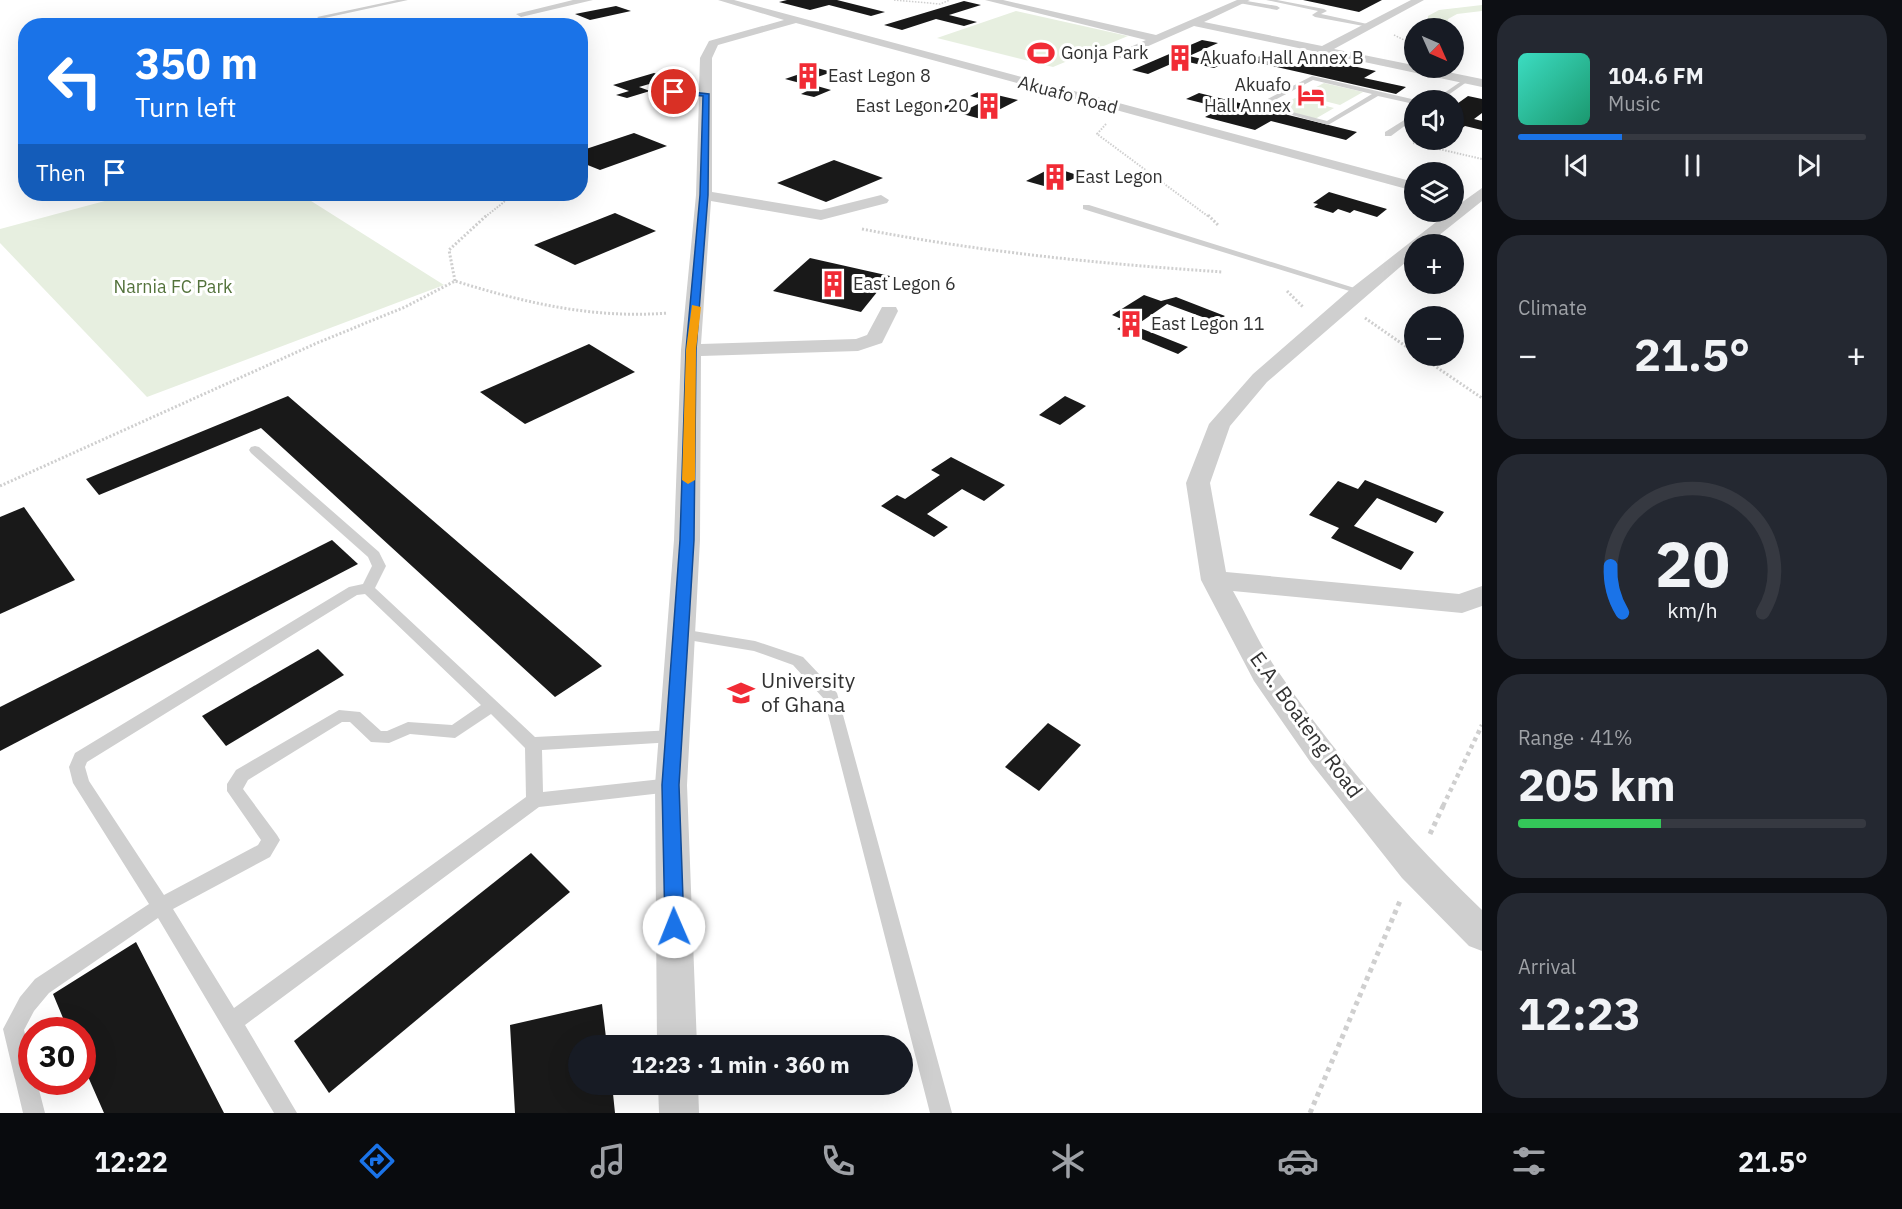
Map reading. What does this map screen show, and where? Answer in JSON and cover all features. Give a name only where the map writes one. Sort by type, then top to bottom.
[{"type":"street","points":[[572,16],[552,18],[521,14],[588,0]]},
{"type":"street","name":"Akuafo Road","points":[[723,0],[1404,185]]},
{"type":"street","points":[[990,0],[1158,39]]},
{"type":"street","points":[[1323,50],[1419,0]]},
{"type":"street","points":[[1121,55],[1243,1]]},
{"type":"street","points":[[677,1035],[671,785],[687,540],[691,350],[704,195],[706,58],[713,43],[794,20]]},
{"type":"street","points":[[1193,22],[1482,83]]},
{"type":"street","points":[[661,89],[706,94]]},
{"type":"street","points":[[704,195],[821,215],[890,195]]},
{"type":"street","points":[[1432,234],[1478,201]]},
{"type":"street","name":"E.A. Boateng Road","points":[[1404,256],[1352,297],[1260,378],[1220,424],[1198,483],[1214,580],[1264,674],[1322,754],[1414,867],[1482,934]]},
{"type":"street","points":[[691,350],[858,345],[875,339],[889,311]]},
{"type":"street","points":[[1214,580],[1462,604],[1482,595]]},
{"type":"street","points":[[678,1095],[679,1113]]},
{"type":"lane","points":[[320,17],[405,0]]},
{"type":"lane","points":[[1269,0],[1324,11],[1315,15]]},
{"type":"lane","points":[[1243,1],[1369,25]]},
{"type":"lane","points":[[1275,8],[1286,3]]},
{"type":"lane","points":[[1378,93],[1328,123],[1259,105],[1312,78],[1378,93],[1404,100]]},
{"type":"lane","points":[[1452,90],[1468,80]]},
{"type":"lane","points":[[1388,134],[1404,123]]},
{"type":"lane","points":[[1086,207],[1253,258],[1352,297]]},
{"type":"lane","points":[[255,450],[374,555],[379,566],[368,589]]},
{"type":"lane","points":[[286,1113],[160,906],[81,783],[77,767],[81,758],[354,590],[368,589],[532,744],[535,752],[535,801]]},
{"type":"lane","points":[[681,634],[755,646],[798,661],[831,697],[941,1113]]},
{"type":"lane","points":[[34,1113],[14,1029],[27,1004],[42,986],[160,906],[264,851],[271,840],[235,791],[235,783],[242,775],[339,716],[354,716],[377,737],[389,737],[408,728],[454,732],[492,705]]},
{"type":"lane","points":[[532,744],[674,736]]},
{"type":"lane","points":[[231,1023],[535,801],[671,785]]},
{"type":"path","points":[[894,0],[940,4],[950,0]]},
{"type":"path","points":[[1122,109],[1097,134],[1204,212],[1322,324]]},
{"type":"path","points":[[1388,134],[1395,138],[1482,159]]},
{"type":"path","points":[[455,281],[449,250],[468,230],[504,201]]},
{"type":"path","points":[[821,215],[852,227],[934,244],[1006,255],[1086,264],[1226,272]]},
{"type":"path","points":[[0,486],[164,414],[356,325],[435,294],[455,281],[541,307],[585,313],[628,318],[696,310]]},
{"type":"path","points":[[1352,297],[1404,343]]},
{"type":"path","points":[[1435,366],[1482,398]]},
{"type":"path","points":[[1310,1113],[1414,867],[1482,725]]},
{"type":"green space","points":[[1482,5],[1482,11],[1457,14],[1450,18],[1428,18],[1439,10]]},
{"type":"green space","name":"Gonja Park","points":[[1016,11],[1128,36],[1053,67],[937,38]]},
{"type":"green space","points":[[1324,83],[1363,92],[1340,105],[1301,95]]},
{"type":"green space","points":[[1295,98],[1334,108],[1315,119],[1275,109]]},
{"type":"green space","name":"Narnia FC Park","points":[[105,201],[311,201],[444,285],[147,397],[0,243],[0,229]]},
{"type":"building","points":[[837,0],[885,12],[871,16],[829,5],[810,10],[779,2]]},
{"type":"building","points":[[1303,0],[1382,0],[1359,12]]},
{"type":"building","points":[[964,1],[981,5],[949,15],[977,22],[964,26],[936,19],[902,30],[884,25]]},
{"type":"building","points":[[616,6],[631,11],[590,20],[575,14]]},
{"type":"building","name":"Akuafo Hall Annex B","points":[[1202,40],[1218,43],[1189,56],[1223,64],[1214,68],[1180,60],[1148,74],[1132,70]]},
{"type":"building","points":[[1262,55],[1317,67],[1329,61],[1376,71],[1364,78],[1406,87],[1396,94],[1250,61]]},
{"type":"building","name":"East Legon 8","points":[[817,68],[832,72],[800,83],[785,79]]},
{"type":"building","points":[[654,73],[670,78],[639,87],[650,91],[627,98],[616,95],[629,91],[613,85]]},
{"type":"building","name":"East Legon 8","points":[[817,86],[831,90],[814,97],[801,94]]},
{"type":"building","name":"East Legon 20","points":[[980,91],[1018,100],[981,119],[940,108],[949,104],[968,109],[986,100],[970,96]]},
{"type":"building","points":[[1199,93],[1357,132],[1346,140],[1271,121],[1255,130],[1205,117],[1222,108],[1186,99]]},
{"type":"building","points":[[1468,96],[1482,99],[1482,113],[1474,119],[1482,121],[1482,130],[1464,127],[1464,99]]},
{"type":"building","points":[[634,133],[667,146],[600,170],[588,165],[588,148]]},
{"type":"building","points":[[834,160],[883,178],[826,202],[777,183]]},
{"type":"building","name":"East Legon","points":[[1053,167],[1080,176],[1068,181],[1058,179],[1044,186],[1026,181]]},
{"type":"building","points":[[1329,192],[1387,209],[1377,217],[1354,210],[1350,213],[1338,209],[1333,213],[1314,207],[1318,204],[1313,203]]},
{"type":"building","points":[[615,213],[656,231],[575,265],[534,245]]},
{"type":"building","name":"East Legon 6","points":[[810,258],[890,276],[861,312],[773,291]]},
{"type":"building","name":"East Legon 11","points":[[1144,295],[1161,301],[1176,297],[1225,316],[1216,322],[1167,304],[1135,326],[1188,347],[1178,354],[1117,329],[1129,322],[1112,315]]},
{"type":"building","points":[[589,344],[635,372],[525,424],[480,392]]},
{"type":"building","points":[[288,396],[602,666],[555,697],[261,428],[99,495],[86,479]]},
{"type":"building","points":[[1065,396],[1086,406],[1060,425],[1039,415]]},
{"type":"building","points":[[951,457],[1005,485],[984,501],[962,489],[927,514],[948,527],[934,537],[881,506],[897,495],[905,499],[940,475],[931,470]]},
{"type":"building","points":[[1365,480],[1444,512],[1436,523],[1377,498],[1354,526],[1414,552],[1401,570],[1331,538],[1339,528],[1309,515],[1338,481],[1358,489]]},
{"type":"building","points":[[24,507],[75,580],[0,614],[0,517]]},
{"type":"building","points":[[332,540],[358,564],[0,751],[0,707]]},
{"type":"building","points":[[318,649],[344,675],[226,746],[202,716]]},
{"type":"building","points":[[1048,723],[1081,745],[1039,791],[1005,767]]},
{"type":"building","points":[[531,853],[570,892],[329,1093],[294,1041]]},
{"type":"building","points":[[136,942],[224,1113],[104,1113],[96,1095],[96,1017],[63,1017],[53,994]]},
{"type":"building","points":[[602,1004],[606,1035],[568,1035],[568,1095],[613,1095],[615,1113],[515,1113],[510,1025]]},
{"type":"slow traffic","points":[[688,480],[691,350],[696,307]]},
{"type":"place","name":"Gonja Park","points":[[1041,53]]},
{"type":"place","name":"Akuafo Hall Annex B","points":[[1180,58]]},
{"type":"place","name":"East Legon 8","points":[[808,76]]},
{"type":"place","name":"Akuafo Hall Annex","points":[[1311,95]]},
{"type":"place","name":"East Legon 20","points":[[989,106]]},
{"type":"place","name":"East Legon","points":[[1055,177]]},
{"type":"place","name":"East Legon 6","points":[[833,284]]},
{"type":"place","name":"East Legon 11","points":[[1131,324]]},
{"type":"place","name":"University of Ghana","points":[[741,693]]},
{"type":"route","points":[[674,92],[706,94],[706,144],[696,310],[691,350],[687,540],[671,785],[674,927]]}]
